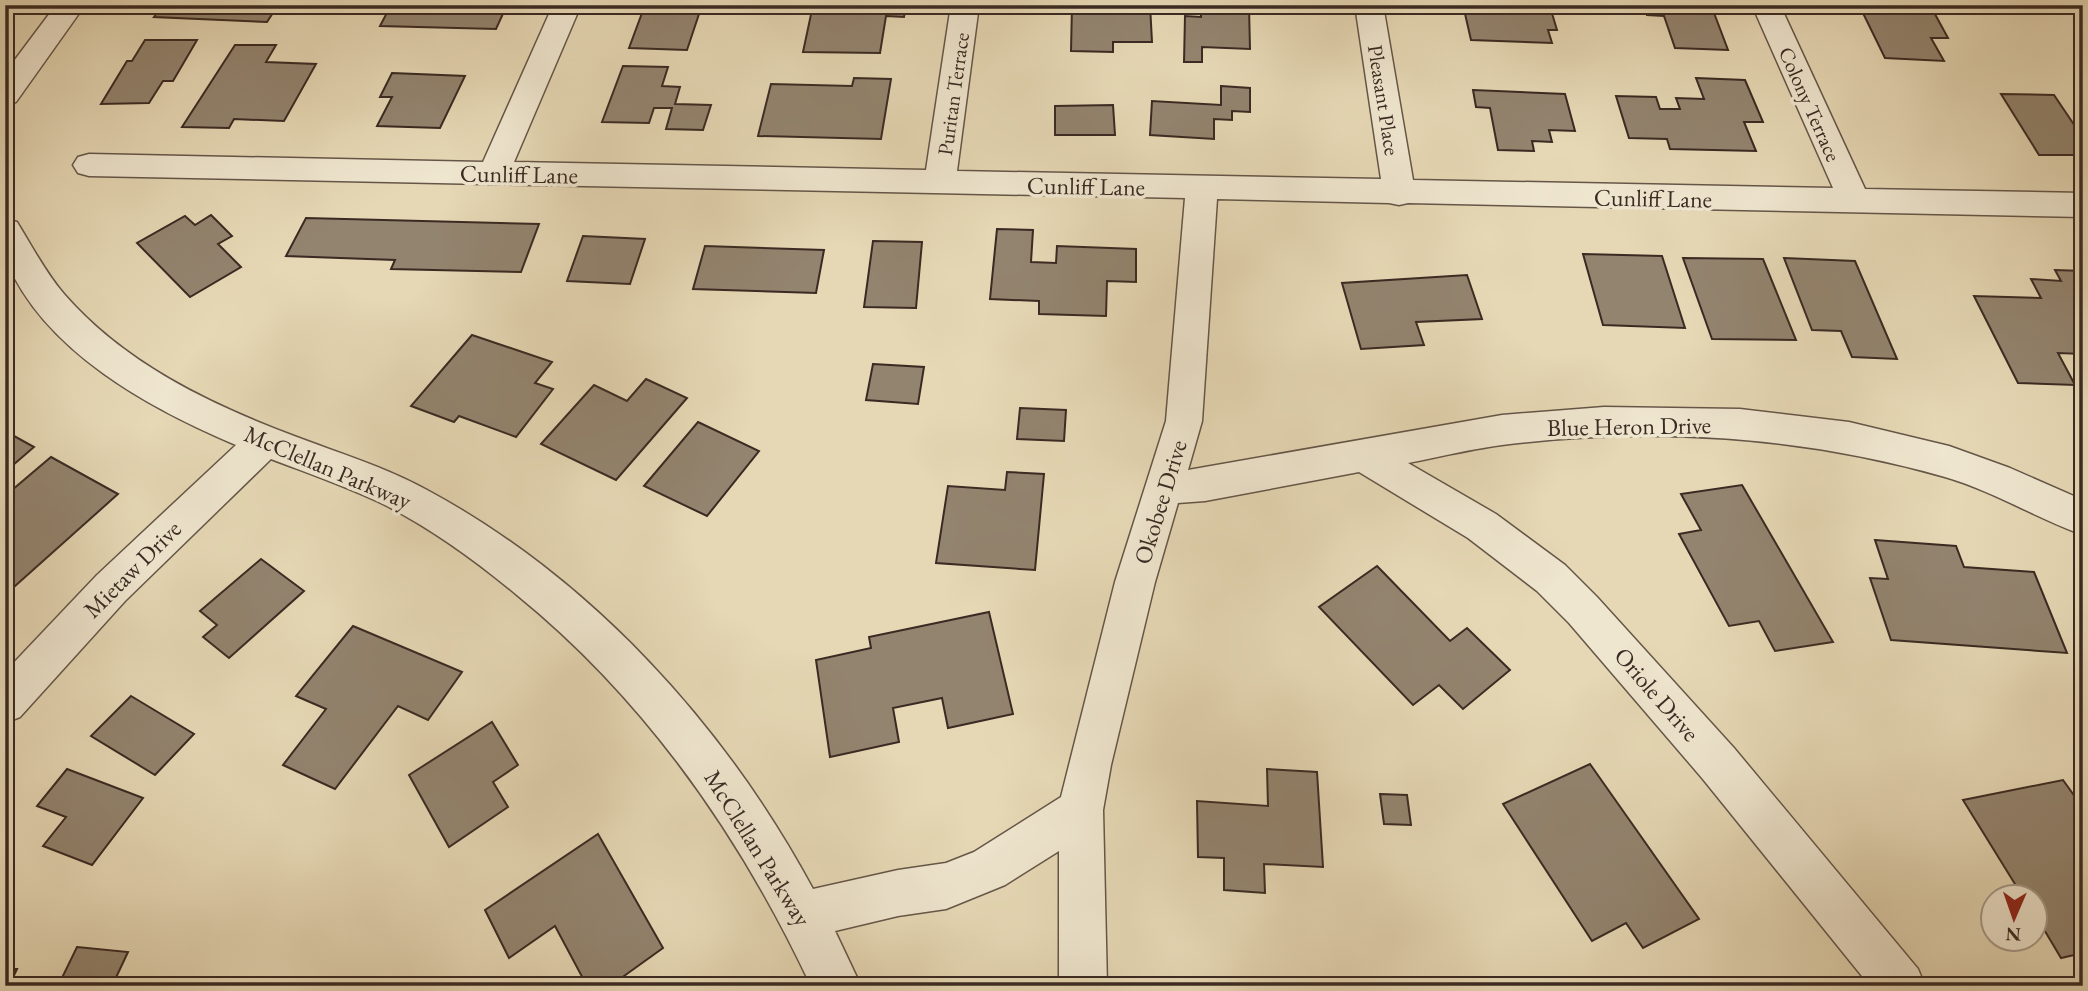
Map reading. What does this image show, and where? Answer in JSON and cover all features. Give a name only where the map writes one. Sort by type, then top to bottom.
[{"type":"street","points":[[5,95],[71,5]]},
{"type":"street","points":[[494,173],[566,5]]},
{"type":"street","name":"Puritan Terrace","points":[[940,183],[965,5]]},
{"type":"street","name":"Pleasant Place","points":[[1369,5],[1399,194]]},
{"type":"street","name":"Colony Terrace","points":[[1766,5],[1854,202]]},
{"type":"street","name":"Cunliff Lane","points":[[89,165],[1399,194],[2083,205]]},
{"type":"street","name":"Okobee Drive","points":[[1083,986],[1080,810],[1135,582],[1166,488],[1184,421],[1202,188]]},
{"type":"street","name":"McClellan Parkway","points":[[5,231],[52,304],[104,355],[140,381],[177,402],[266,441],[355,473],[415,503],[480,544],[544,593],[609,652],[682,732],[742,812],[803,915],[836,986]]},
{"type":"street","name":"Blue Heron Drive","points":[[1166,488],[1205,485],[1502,430],[1604,422],[1740,424],[1849,437],[1949,462],[1997,479],[2083,518]]},
{"type":"street","name":"Mietaw Drive","points":[[5,703],[111,588],[266,441]]},
{"type":"street","name":"Oriole Drive","points":[[1364,456],[1482,526],[1550,578],[1583,610],[1718,764],[1901,986]]},
{"type":"street","points":[[803,915],[898,893],[946,886],[989,869],[1080,810]]},
{"type":"building","points":[[163,5],[278,5],[267,22],[154,17]]},
{"type":"building","points":[[391,5],[507,5],[496,29],[380,26]]},
{"type":"building","points":[[645,5],[702,5],[687,50],[629,48]]},
{"type":"building","points":[[813,5],[906,5],[904,17],[886,16],[880,53],[803,52]]},
{"type":"building","points":[[1072,5],[1150,5],[1152,42],[1113,42],[1113,52],[1071,51]]},
{"type":"building","points":[[1201,5],[1249,7],[1250,49],[1202,47],[1202,62],[1184,62],[1185,16],[1201,17]]},
{"type":"building","points":[[1463,5],[1565,5],[1567,11],[1551,10],[1557,30],[1548,30],[1552,43],[1471,40]]},
{"type":"building","points":[[1644,5],[1711,5],[1728,50],[1675,48],[1664,16],[1647,15]]},
{"type":"building","points":[[1859,5],[1930,5],[1948,38],[1931,38],[1944,61],[1885,58]]},
{"type":"building","points":[[145,40],[197,40],[173,81],[163,81],[149,103],[101,104],[127,61],[132,61]]},
{"type":"building","points":[[235,45],[276,45],[266,62],[316,64],[284,121],[234,119],[229,128],[182,127]]},
{"type":"building","points":[[623,66],[668,67],[662,86],[680,87],[675,104],[711,105],[703,130],[666,129],[672,108],[654,108],[649,123],[602,122]]},
{"type":"building","points":[[392,73],[465,76],[440,128],[377,126],[392,97],[380,97]]},
{"type":"building","points":[[854,78],[891,79],[881,139],[758,136],[771,84],[852,86]]},
{"type":"building","points":[[1696,78],[1745,80],[1763,122],[1744,122],[1756,151],[1670,149],[1667,139],[1629,138],[1616,96],[1656,97],[1660,109],[1680,109],[1676,98],[1704,99]]},
{"type":"building","points":[[1221,86],[1250,88],[1250,112],[1232,111],[1232,120],[1214,119],[1214,139],[1150,135],[1152,101],[1221,105]]},
{"type":"building","points":[[1473,90],[1565,94],[1575,131],[1549,130],[1552,142],[1532,141],[1534,151],[1498,150],[1490,108],[1476,107]]},
{"type":"building","points":[[2001,94],[2054,95],[2083,138],[2083,155],[2039,155]]},
{"type":"building","points":[[1113,105],[1115,135],[1055,135],[1055,106]]},
{"type":"building","points":[[211,215],[232,236],[218,244],[241,267],[190,297],[137,243],[185,216],[195,225]]},
{"type":"building","points":[[306,218],[539,224],[521,272],[391,269],[395,260],[286,256]]},
{"type":"building","points":[[997,229],[1033,230],[1031,262],[1056,263],[1057,246],[1136,249],[1136,282],[1107,281],[1106,316],[1039,314],[1039,301],[990,299]]},
{"type":"building","points":[[583,236],[645,239],[630,284],[567,281]]},
{"type":"building","points":[[873,241],[922,242],[916,308],[864,307]]},
{"type":"building","points":[[705,246],[824,250],[816,293],[693,289]]},
{"type":"building","points":[[1583,254],[1662,256],[1685,328],[1603,325]]},
{"type":"building","points":[[1683,258],[1763,259],[1796,340],[1712,339]]},
{"type":"building","points":[[1784,258],[1855,261],[1897,359],[1852,357],[1841,331],[1812,330]]},
{"type":"building","points":[[2055,270],[2083,271],[2083,354],[2058,353],[2075,385],[2018,383],[1974,296],[2041,298],[2031,279],[2061,281]]},
{"type":"building","points":[[1467,275],[1482,319],[1416,322],[1424,345],[1361,349],[1342,283]]},
{"type":"building","points":[[472,335],[552,362],[535,383],[553,389],[516,437],[459,416],[454,422],[411,406]]},
{"type":"building","points":[[873,364],[924,367],[918,404],[866,400]]},
{"type":"building","points":[[646,379],[687,398],[616,480],[541,444],[594,385],[627,401]]},
{"type":"building","points":[[1020,408],[1066,410],[1064,441],[1017,439]]},
{"type":"building","points":[[698,422],[759,451],[707,516],[644,486]]},
{"type":"building","points":[[5,431],[34,447],[5,472]]},
{"type":"building","points":[[51,457],[118,494],[5,595],[5,496]]},
{"type":"building","points":[[1007,472],[1044,474],[1035,570],[936,563],[948,486],[1005,490]]},
{"type":"building","points":[[1742,485],[1833,642],[1775,651],[1759,621],[1729,626],[1679,534],[1701,530],[1681,494]]},
{"type":"building","points":[[1875,540],[1956,546],[1964,567],[2034,572],[2067,653],[1891,640],[1870,578],[1888,579]]},
{"type":"building","points":[[261,559],[304,591],[229,658],[203,637],[217,625],[200,611]]},
{"type":"building","points":[[1377,566],[1450,641],[1467,628],[1510,670],[1463,709],[1439,685],[1413,705],[1319,607]]},
{"type":"building","points":[[989,612],[1013,714],[948,728],[942,698],[893,708],[899,742],[830,757],[816,660],[871,648],[869,637]]},
{"type":"building","points":[[353,626],[462,672],[428,720],[398,706],[335,789],[283,765],[326,709],[296,696]]},
{"type":"building","points":[[131,696],[194,734],[155,775],[91,736]]},
{"type":"building","points":[[492,722],[518,765],[493,782],[508,807],[449,847],[409,775]]},
{"type":"building","points":[[1590,764],[1699,919],[1643,948],[1626,923],[1592,941],[1503,804]]},
{"type":"building","points":[[67,769],[143,798],[92,865],[43,846],[66,817],[37,806]]},
{"type":"building","points":[[1267,769],[1317,772],[1323,867],[1264,864],[1265,893],[1224,890],[1224,858],[1198,857],[1197,801],[1268,806]]},
{"type":"building","points":[[2063,780],[2083,808],[2083,953],[2061,958],[2050,940],[2050,883],[2014,883],[1963,800]]},
{"type":"building","points":[[1380,794],[1407,795],[1411,825],[1384,824]]},
{"type":"building","points":[[598,834],[663,948],[610,986],[587,986],[555,926],[509,958],[485,910]]},
{"type":"building","points":[[77,947],[128,952],[112,986],[58,986]]},
{"type":"building","points":[[5,969],[17,969],[9,986],[5,986]]}]
